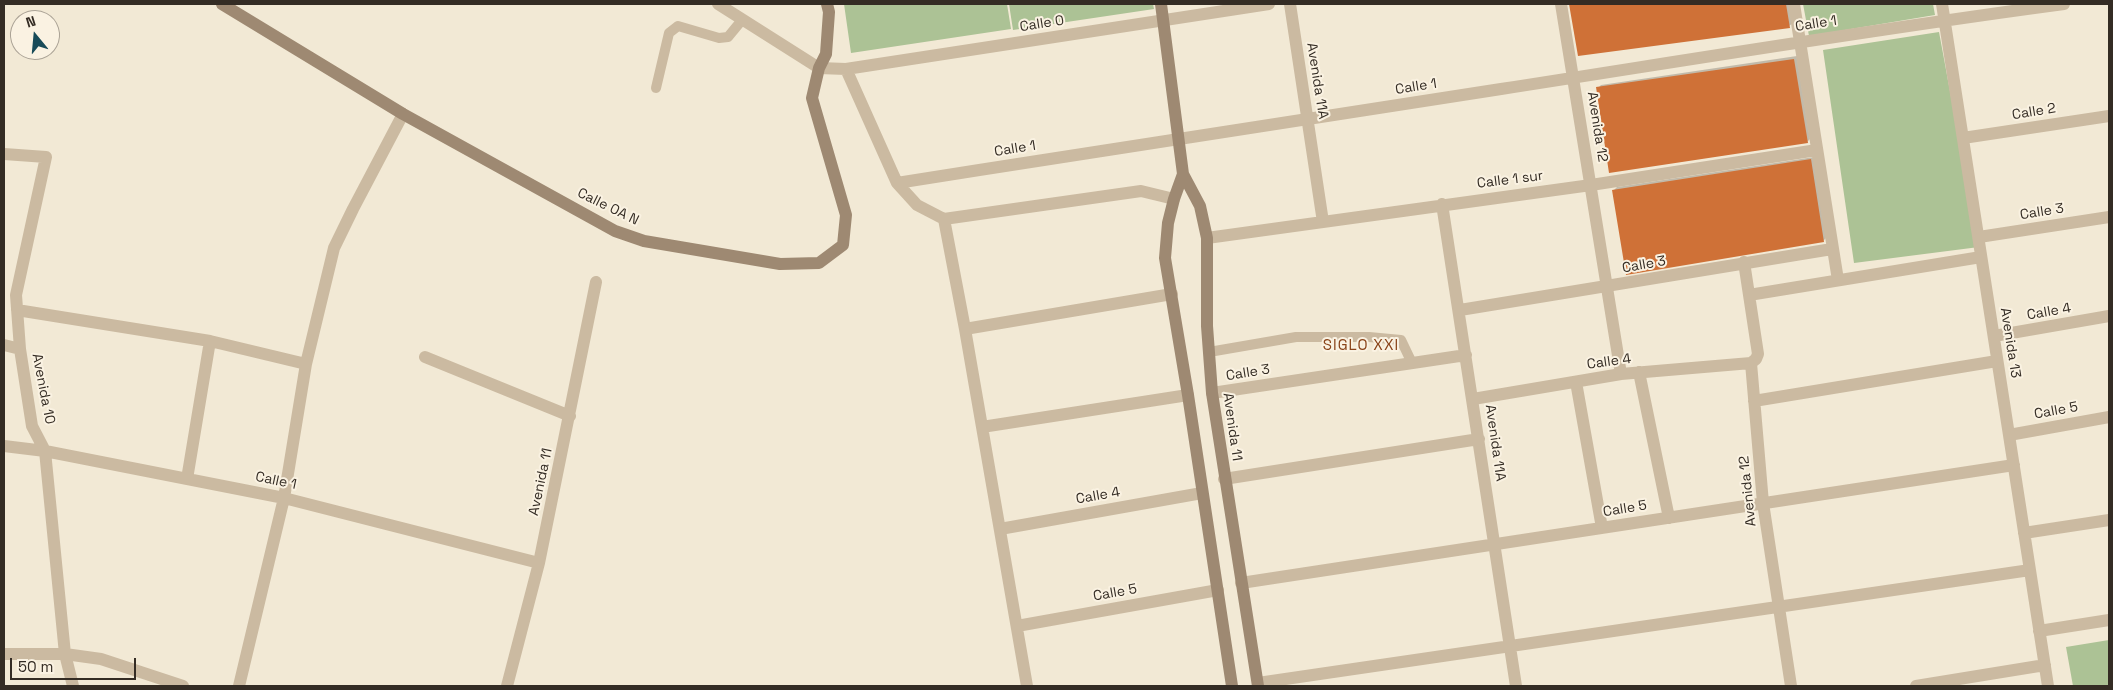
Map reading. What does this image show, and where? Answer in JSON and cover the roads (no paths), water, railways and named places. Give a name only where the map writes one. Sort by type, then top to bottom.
[{"type":"street","name":"Calle 0A N","points":[[222,4],[403,114],[615,231],[644,241],[780,264],[819,263],[842,245],[846,215],[812,98],[826,54],[828,4]]},
{"type":"street","points":[[718,4],[820,68]]},
{"type":"street","name":"Avenida 11","points":[[1161,4],[1183,174],[1200,206],[1207,238],[1207,326],[1212,393],[1224,479],[1258,685]]},
{"type":"street","name":"Calle 0","points":[[820,68],[846,69],[1269,4]]},
{"type":"street","name":"Avenida 11A","points":[[1290,4],[1323,222]]},
{"type":"street","name":"Avenida 12","points":[[1562,4],[1621,374]]},
{"type":"street","points":[[1794,4],[1838,280]]},
{"type":"street","name":"Avenida 13","points":[[1942,4],[2048,686]]},
{"type":"street","name":"Calle 1","points":[[897,184],[1178,138],[1800,42],[2064,4]]},
{"type":"street","points":[[846,69],[897,184],[917,205],[944,219],[1141,191],[1174,199]]},
{"type":"street","points":[[239,686],[284,498],[306,364],[334,248],[403,114]]},
{"type":"street","name":"Calle 2","points":[[1963,138],[2109,116]]},
{"type":"street","name":"Calle 1 sur","points":[[1207,238],[1442,204],[1591,185],[1817,150]]},
{"type":"street","name":"Avenida 10","points":[[4,154],[46,157],[16,295],[20,349],[32,426],[45,451],[65,654],[73,686]]},
{"type":"street","name":"Avenida 11","points":[[1183,174],[1168,223],[1166,258],[1232,686]]},
{"type":"street","name":"Avenida 11A","points":[[1442,204],[1460,310],[1516,686]]},
{"type":"street","name":"Calle 3","points":[[1979,238],[2109,217]]},
{"type":"street","points":[[944,219],[1027,686]]},
{"type":"street","name":"Calle 3","points":[[1460,310],[1832,249]]},
{"type":"street","points":[[1749,295],[1982,257]]},
{"type":"street","name":"Avenida 12","points":[[1744,262],[1758,354],[1751,363],[1763,503],[1777,606],[1791,686]]},
{"type":"street","name":"Avenida 11","points":[[507,686],[539,563],[596,282]]},
{"type":"street","points":[[965,329],[1172,294]]},
{"type":"street","points":[[17,310],[210,341],[306,364]]},
{"type":"street","name":"Calle 4","points":[[1994,336],[2109,316]]},
{"type":"street","points":[[187,479],[210,341]]},
{"type":"street","points":[[4,346],[20,349]]},
{"type":"street","name":"Calle 3","points":[[1212,393],[1466,354]]},
{"type":"street","points":[[425,357],[570,416]]},
{"type":"street","points":[[1754,401],[1997,361]]},
{"type":"street","name":"Calle 4","points":[[1473,399],[1621,374],[1751,363]]},
{"type":"street","points":[[1640,372],[1669,518]]},
{"type":"street","points":[[1576,382],[1602,528]]},
{"type":"street","points":[[982,427],[1188,395]]},
{"type":"street","name":"Calle 5","points":[[2009,435],[2109,417]]},
{"type":"street","points":[[1224,479],[1479,439]]},
{"type":"street","name":"Calle 1","points":[[4,446],[45,451],[284,498],[539,563]]},
{"type":"street","name":"Calle 5","points":[[1241,583],[2014,465]]},
{"type":"street","name":"Calle 4","points":[[1000,529],[1202,493]]},
{"type":"street","points":[[2024,533],[2109,520]]},
{"type":"street","points":[[1258,685],[1777,606],[2030,570]]},
{"type":"street","name":"Calle 5","points":[[1017,626],[1218,590]]},
{"type":"street","points":[[2039,631],[2109,620]]},
{"type":"street","points":[[4,654],[65,654],[101,659],[183,686]]},
{"type":"street","points":[[1916,686],[2045,666]]},
{"type":"lane","points":[[656,88],[669,34],[678,26],[718,38],[728,37],[742,20]]},
{"type":"lane","points":[[1209,352],[1296,337],[1369,337],[1401,340],[1412,363]]},
{"type":"district","name":"SIGLO XXI","points":[[1361,346]]}]
